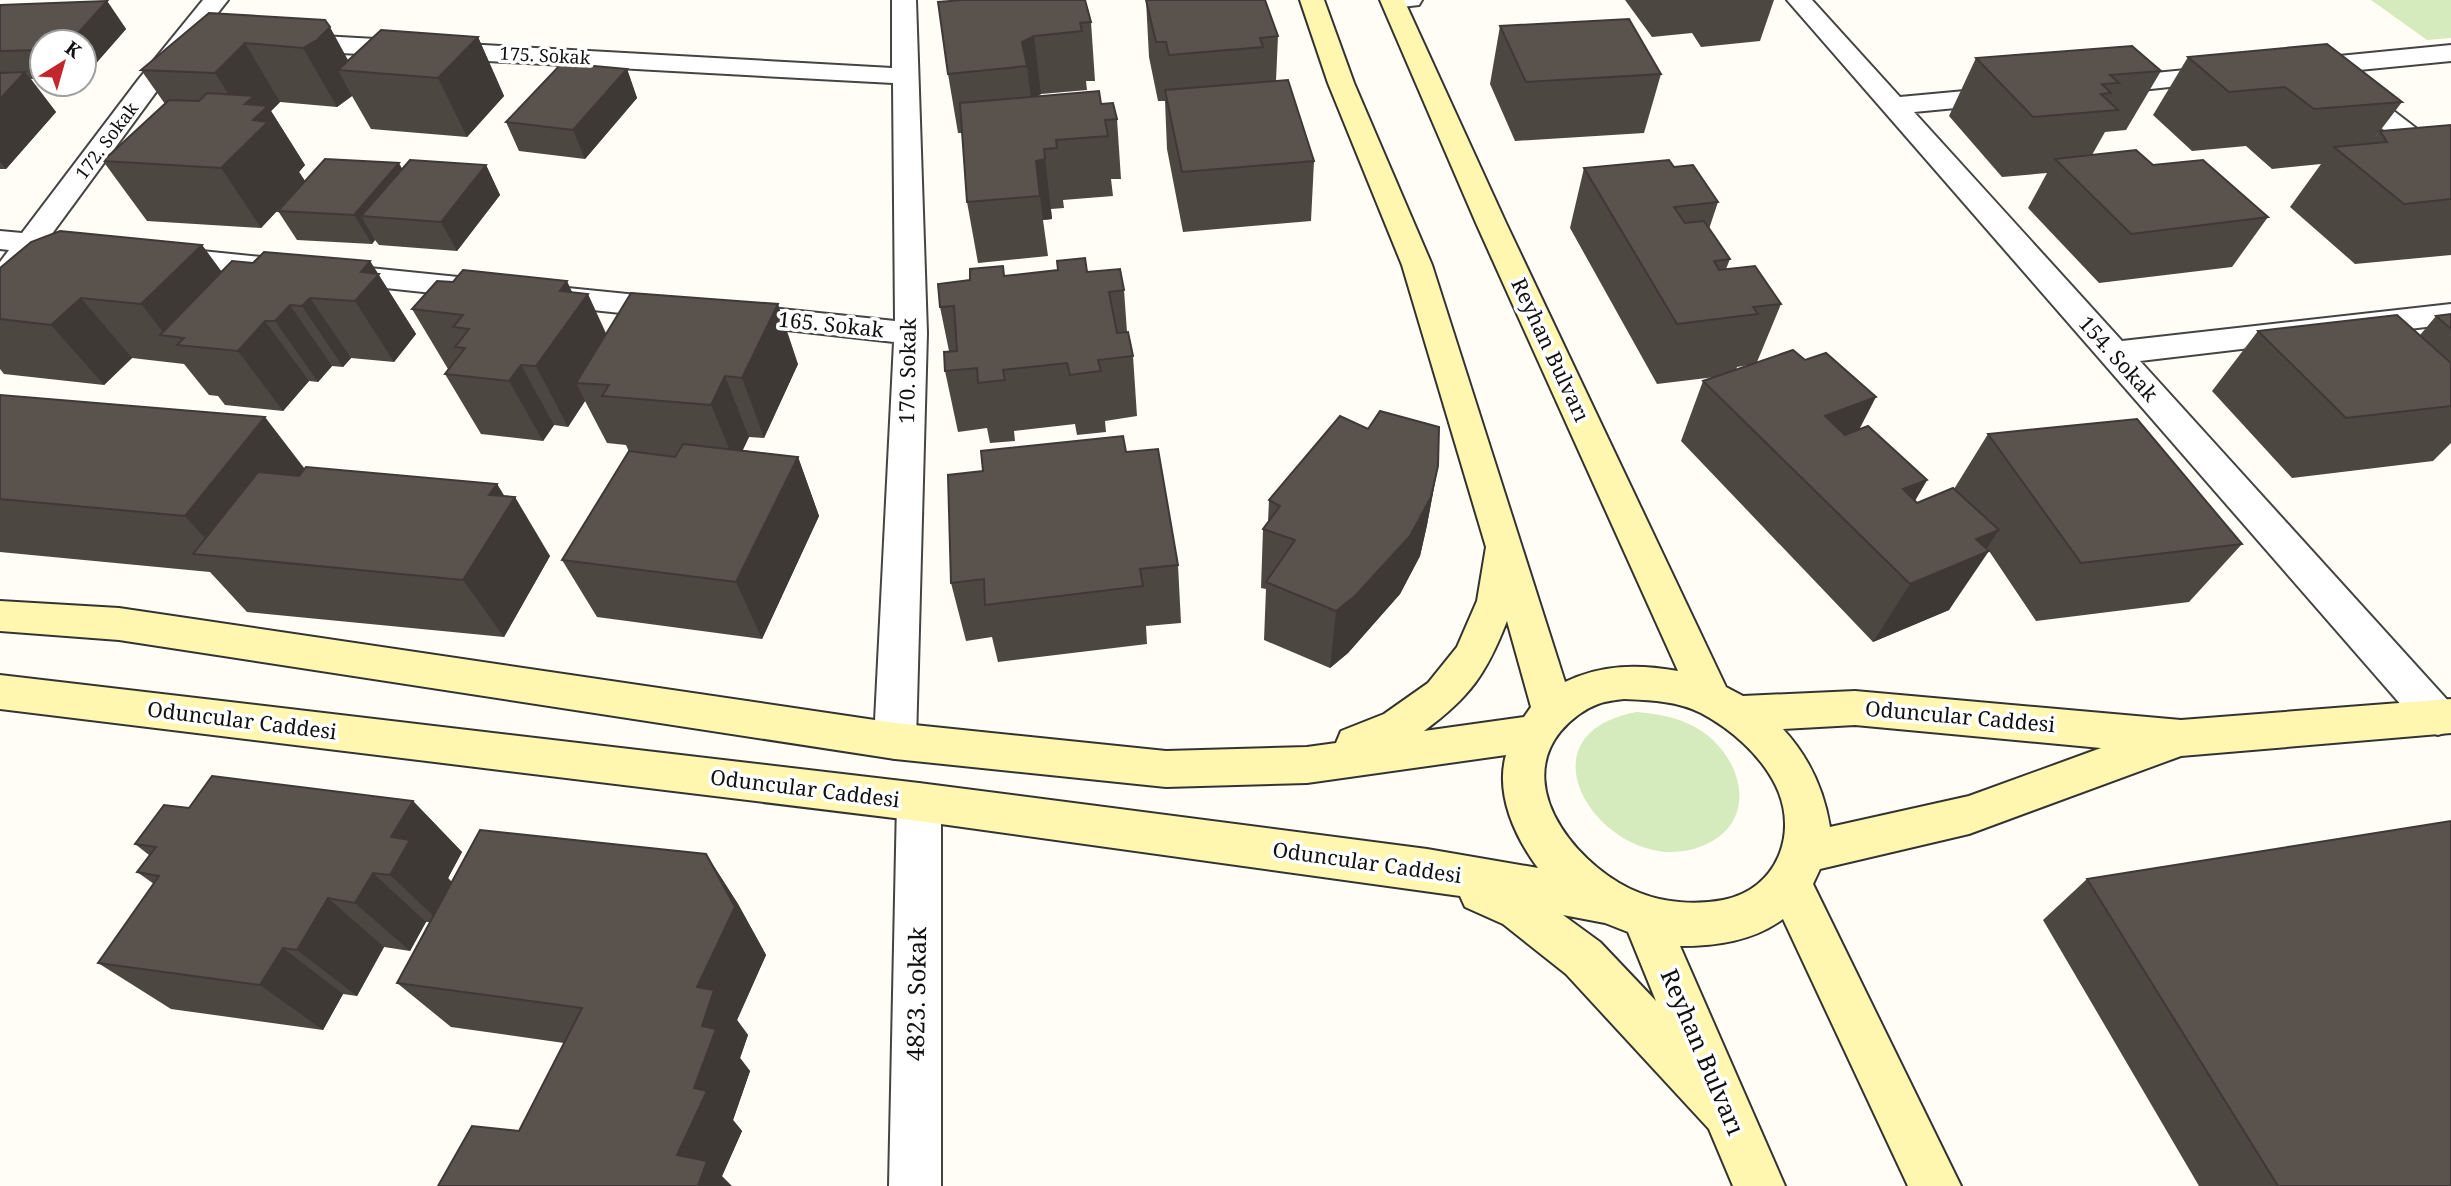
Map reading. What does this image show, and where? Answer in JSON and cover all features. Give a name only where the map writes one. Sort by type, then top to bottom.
[{"type":"street","name":"172. Sokak","points":[[0,283],[200,37],[216,0]]},
{"type":"street","name":"170. Sokak","points":[[895,741],[911,333],[904,0]]},
{"type":"street","points":[[1312,0],[1341,83],[1416,265],[1503,540],[1544,721],[1524,766],[1526,803],[1541,840],[1569,874],[1626,910]]},
{"type":"street","name":"Reyhan Bulvarı","points":[[1398,0],[1486,210],[1724,707]]},
{"type":"street","name":"154. Sokak","points":[[1799,0],[2112,353],[2444,717]]},
{"type":"street","name":"175. Sokak","points":[[255,40],[904,76]]},
{"type":"street","points":[[2277,69],[2451,53]]},
{"type":"street","points":[[2318,66],[2451,169]]},
{"type":"street","points":[[2084,88],[2249,72]]},
{"type":"street","points":[[1892,106],[2029,93]]},
{"type":"street","name":"165. Sokak","points":[[0,240],[911,333]]},
{"type":"street","points":[[2112,353],[2451,314]]},
{"type":"street","points":[[1307,765],[1399,726],[1442,695],[1473,656],[1496,601],[1503,540]]},
{"type":"street","points":[[0,616],[119,624],[895,741],[1166,769],[1307,765],[1544,721],[1585,691],[1624,682],[1668,684],[1724,707],[1776,748],[1797,780],[1808,817],[1798,869],[1935,1186]]},
{"type":"street","name":"Oduncular Caddesi","points":[[0,692],[919,802],[1427,869],[1689,925],[1729,922],[1764,908],[1798,869],[1969,815],[2181,738]]},
{"type":"street","name":"Oduncular Caddesi","points":[[1724,707],[1855,708],[2181,738],[2444,717]]},
{"type":"street","name":"4823. Sokak","points":[[915,1186],[919,802]]},
{"type":"street","points":[[1427,869],[1519,909],[1583,958],[1727,1111]]},
{"type":"street","name":"Reyhan Bulvarı","points":[[1626,910],[1727,1111],[1759,1186]]},
{"type":"green space","points":[[2371,0],[2451,0],[2451,38],[2427,40]]},
{"type":"green space","points":[[1637,712],[1670,717],[1689,724],[1707,735],[1721,749],[1732,766],[1738,784],[1739,802],[1734,820],[1722,835],[1702,846],[1668,852],[1635,844],[1607,826],[1587,802],[1576,775],[1579,748],[1598,726]]},
{"type":"building","points":[[1085,0],[1091,22],[1080,23],[1082,31],[1034,36],[1022,42],[1027,66],[948,74],[938,2]]},
{"type":"building","points":[[1146,0],[1265,0],[1278,36],[1260,38],[1263,47],[1169,55],[1166,42],[1156,42]]},
{"type":"building","points":[[107,1],[83,28],[28,28],[28,50],[0,51],[0,5]]},
{"type":"building","points":[[209,13],[325,20],[330,27],[317,40],[303,48],[245,43],[215,73],[141,70]]},
{"type":"building","points":[[1629,19],[1661,74],[1526,82],[1500,26]]},
{"type":"building","points":[[381,30],[478,37],[438,78],[338,70]]},
{"type":"building","points":[[2327,44],[2402,102],[2314,109],[2285,87],[2229,92],[2188,57]]},
{"type":"building","points":[[2132,46],[2161,71],[2110,75],[2119,83],[2102,84],[2111,93],[2101,94],[2118,110],[2033,117],[1976,58]]},
{"type":"building","points":[[562,63],[627,69],[573,130],[506,122]]},
{"type":"building","points":[[25,72],[0,99],[0,73]]},
{"type":"building","points":[[1288,80],[1314,161],[1182,172],[1165,90]]},
{"type":"building","points":[[1099,91],[1101,104],[1113,103],[1117,119],[1105,120],[1108,136],[1056,140],[1057,148],[1044,149],[1045,159],[1036,161],[1040,196],[967,202],[960,103]]},
{"type":"building","points":[[207,93],[254,96],[245,104],[268,106],[253,120],[268,122],[221,168],[103,161],[169,100],[199,101]]},
{"type":"building","points":[[2451,125],[2451,199],[2404,204],[2334,147],[2387,142],[2380,131]]},
{"type":"building","points":[[2136,150],[2153,165],[2203,160],[2268,217],[2131,234],[2055,159]]},
{"type":"building","points":[[325,159],[399,163],[354,215],[278,211]]},
{"type":"building","points":[[410,160],[486,165],[441,222],[361,216]]},
{"type":"building","points":[[1669,160],[1674,167],[1693,165],[1718,202],[1674,207],[1685,223],[1704,221],[1730,259],[1714,261],[1719,270],[1755,266],[1781,304],[1753,307],[1758,314],[1677,324],[1584,168]]},
{"type":"building","points":[[60,231],[202,245],[141,304],[81,298],[51,325],[0,319],[0,268],[31,242]]},
{"type":"building","points":[[264,252],[370,261],[361,272],[379,274],[355,301],[310,298],[302,306],[290,305],[275,321],[265,321],[238,351],[177,345],[184,338],[160,335],[232,261],[253,263]]},
{"type":"building","points":[[1085,258],[1087,272],[1120,269],[1124,290],[1109,292],[1117,333],[1128,332],[1133,356],[1098,360],[1101,371],[1070,375],[1067,363],[1003,370],[1005,380],[978,383],[977,368],[945,371],[944,352],[957,351],[954,306],[940,307],[938,284],[970,280],[970,269],[1003,266],[1004,276],[1058,270],[1057,261]]},
{"type":"building","points":[[463,270],[567,281],[560,291],[588,294],[536,366],[521,365],[509,381],[445,374],[465,348],[455,347],[469,329],[453,327],[463,315],[412,309],[437,281],[453,282]]},
{"type":"building","points":[[631,293],[778,304],[742,378],[725,376],[711,405],[602,396],[609,385],[576,383]]},
{"type":"building","points":[[2451,314],[2451,329],[2436,316]]},
{"type":"building","points":[[2397,315],[2451,363],[2451,406],[2346,418],[2258,331]]},
{"type":"building","points":[[1793,350],[1805,360],[1826,353],[1876,397],[1825,416],[1845,435],[1868,426],[1927,480],[1903,489],[1917,503],[1953,488],[1999,530],[1976,539],[1989,551],[1910,584],[1703,381]]},
{"type":"building","points":[[0,395],[265,417],[185,516],[0,499]]},
{"type":"building","points":[[1380,411],[1439,427],[1438,466],[1431,497],[1410,536],[1355,596],[1336,611],[1266,582],[1295,540],[1263,529],[1280,506],[1269,500],[1340,416],[1368,429]]},
{"type":"building","points":[[2137,419],[2242,544],[2081,563],[1988,434]]},
{"type":"building","points":[[1123,436],[1126,452],[1158,449],[1178,565],[1140,569],[1143,586],[985,605],[984,579],[951,583],[948,475],[983,471],[981,451]]},
{"type":"building","points":[[683,444],[798,457],[736,582],[562,560],[629,451],[675,457]]},
{"type":"building","points":[[306,467],[497,484],[489,495],[515,497],[463,580],[193,554],[258,472],[299,476]]},
{"type":"building","points":[[212,776],[413,801],[391,837],[410,840],[390,875],[373,873],[355,903],[328,898],[297,950],[283,948],[260,985],[98,963],[159,876],[137,872],[156,847],[135,844],[164,805],[189,808]]},
{"type":"building","points":[[2451,821],[2451,1186],[2278,1186],[2087,879]]},
{"type":"building","points":[[480,830],[706,854],[735,907],[697,987],[714,990],[702,1026],[716,1029],[694,1088],[707,1091],[677,1155],[707,1161],[698,1186],[438,1186],[472,1126],[519,1131],[582,1008],[397,983]]}]
